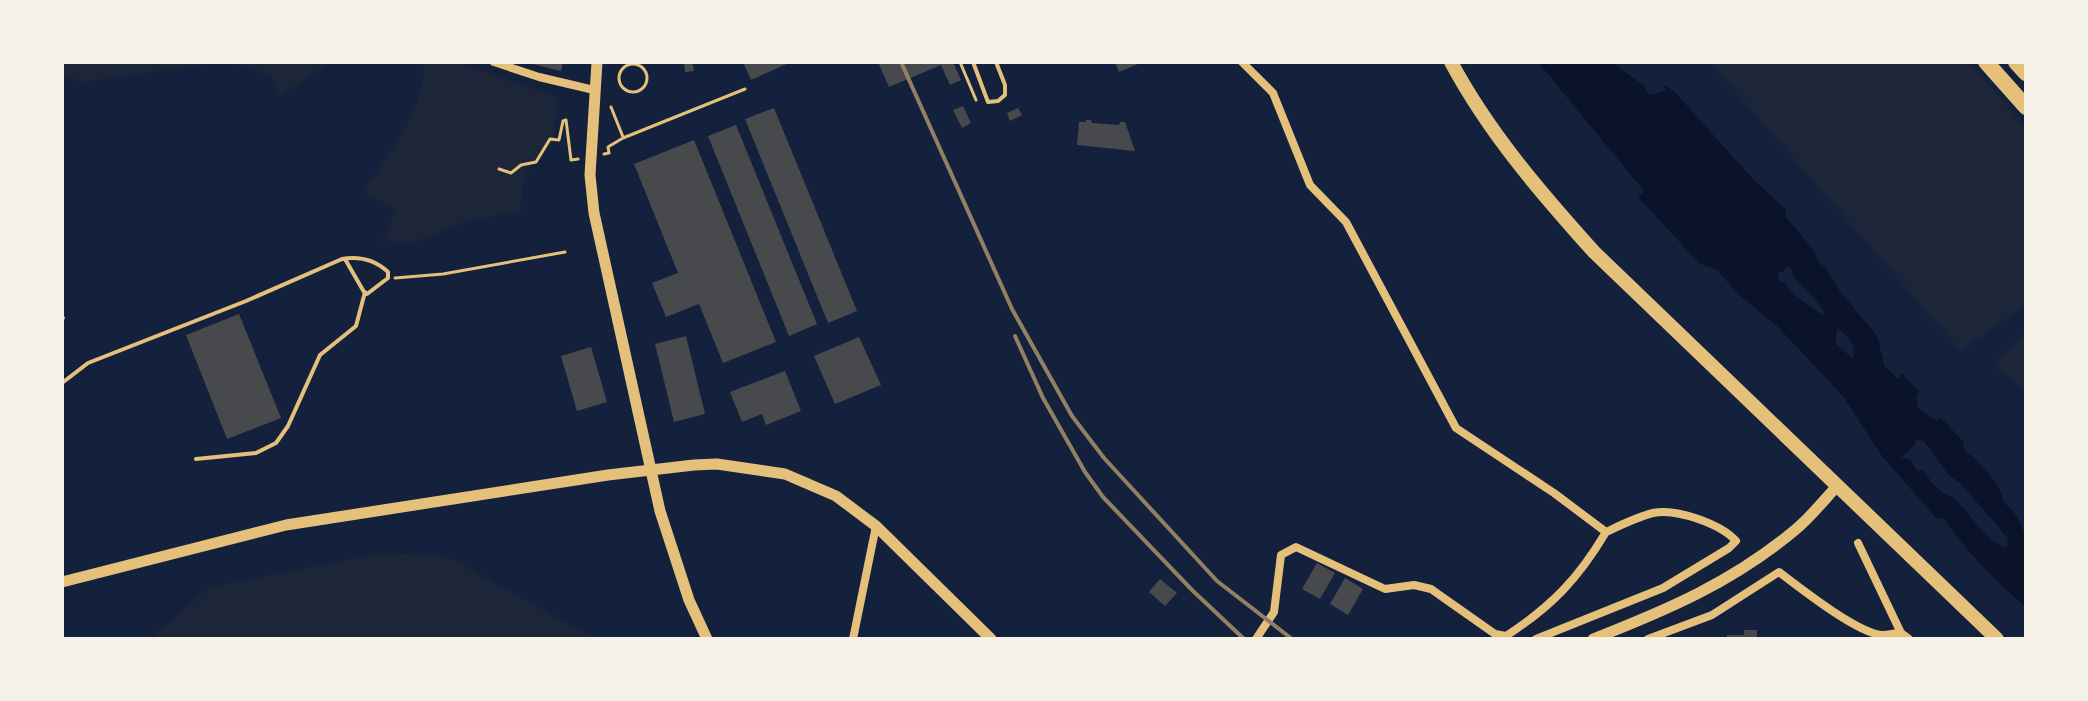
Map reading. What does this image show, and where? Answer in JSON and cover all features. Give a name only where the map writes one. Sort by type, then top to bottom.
[{"type":"highway","points":[[1451,62],[1479,111],[1507,149],[1594,252],[1997,639]]},
{"type":"highway","points":[[1986,62],[2026,107]]},
{"type":"highway","points":[[2016,62],[2026,73]]},
{"type":"street","points":[[494,62],[594,90]]},
{"type":"street","points":[[597,62],[590,175],[594,213],[650,470],[676,562],[707,639]]},
{"type":"street","points":[[1242,62],[1273,93],[1310,185],[1346,222],[1456,428],[1554,493],[1606,532]]},
{"type":"street","points":[[62,582],[286,525],[608,475],[717,464],[785,474],[836,496],[876,526],[991,639]]},
{"type":"street","points":[[1593,639],[1673,608],[1714,586],[1795,530],[1838,485]]},
{"type":"street","points":[[1256,639],[1274,612],[1281,555],[1296,547],[1385,589],[1414,585],[1431,589],[1495,634],[1506,638],[1558,598],[1577,577],[1606,532],[1638,518],[1664,512],[1702,520],[1723,530],[1736,541],[1663,588],[1536,639]]},
{"type":"street","points":[[853,639],[876,526]]},
{"type":"street","points":[[1858,543],[1901,633],[1909,639]]},
{"type":"street","points":[[1648,639],[1712,615],[1779,572],[1818,601],[1870,632],[1882,635],[1901,633]]},
{"type":"lane","points":[[973,62],[988,102],[998,101],[1005,95],[1005,85],[996,62]]},
{"type":"lane","points":[[62,383],[88,363],[345,259],[364,258],[388,272],[388,279],[367,294],[365,292]]},
{"type":"lane","points":[[196,459],[256,453],[276,443],[288,426],[320,355],[356,326],[365,292],[345,259]]},
{"type":"path","points":[[639,62],[642,68],[646,81],[638,91],[625,89],[619,77],[622,69],[630,64],[642,68]]},
{"type":"path","points":[[960,62],[976,100]]},
{"type":"path","points":[[611,76],[619,77]]},
{"type":"path","points":[[603,155],[609,153],[608,147],[624,138],[745,89]]},
{"type":"path","points":[[611,107],[624,138]]},
{"type":"path","points":[[499,169],[511,173],[521,165],[536,162],[550,139],[559,140],[563,121],[566,120],[571,160],[578,159]]},
{"type":"path","points":[[388,279],[443,274],[565,252]]},
{"type":"shaded area","points":[[62,62],[222,62],[84,82],[62,75]]},
{"type":"shaded area","points":[[232,62],[330,62],[281,96],[270,75]]},
{"type":"shaded area","points":[[427,62],[464,64],[558,98],[553,143],[528,169],[520,212],[472,219],[415,242],[383,241],[396,209],[364,192],[411,116]]},
{"type":"shaded area","points":[[1538,62],[1612,62],[1644,86],[1649,95],[1666,91],[1663,85],[1673,90],[1751,177],[1786,210],[1786,217],[1814,251],[1819,264],[1825,266],[1839,290],[1877,336],[1885,367],[1899,379],[1902,373],[1919,392],[1916,397],[1918,408],[1937,421],[1940,417],[1963,441],[1965,451],[1989,474],[2003,502],[2021,524],[2027,550],[2026,607],[1982,565],[1943,518],[1936,518],[1882,456],[1843,396],[1776,325],[1740,296],[1716,269],[1700,264],[1638,197],[1644,191]],"holes":[[[1790,266],[1797,281],[1822,308],[1826,317],[1778,280],[1778,274]],[[1837,328],[1851,341],[1853,359],[1836,344]],[[1916,440],[1924,441],[1948,474],[1962,485],[2008,539],[2007,548],[1986,535],[1956,500],[1937,488],[1923,470],[1917,471],[1911,460],[1901,457],[1914,446]]]},
{"type":"shaded area","points":[[1710,62],[1969,62],[2026,128],[2026,304],[1961,351]]},
{"type":"shaded area","points":[[2026,333],[2026,392],[1994,364]]},
{"type":"shaded area","points":[[384,553],[446,556],[596,639],[151,639],[208,588]]},
{"type":"building","points":[[525,62],[563,62],[561,71]]},
{"type":"building","points":[[684,62],[692,62],[694,71],[685,72]]},
{"type":"building","points":[[743,62],[791,62],[751,80]]},
{"type":"building","points":[[878,62],[953,62],[961,80],[950,85],[941,65],[889,87]]},
{"type":"building","points":[[1115,62],[1137,62],[1138,64],[1119,72]]},
{"type":"building","points":[[963,106],[971,123],[962,128],[953,110]]},
{"type":"building","points":[[774,108],[857,311],[828,323],[745,119]]},
{"type":"building","points":[[1018,108],[1022,115],[1010,121],[1007,113]]},
{"type":"building","points":[[1086,120],[1119,125],[1125,122],[1135,151],[1077,145],[1079,122]]},
{"type":"building","points":[[736,125],[817,324],[789,336],[708,136]]},
{"type":"building","points":[[694,140],[776,342],[723,363],[699,304],[666,317],[652,283],[678,273],[634,164]]},
{"type":"building","points":[[239,314],[281,418],[227,439],[186,335]]},
{"type":"building","points":[[686,336],[705,414],[674,422],[655,344]]},
{"type":"building","points":[[859,337],[881,385],[835,404],[814,356]]},
{"type":"building","points":[[591,347],[607,402],[577,411],[561,356]]},
{"type":"building","points":[[785,371],[801,411],[766,425],[762,414],[742,422],[730,392]]},
{"type":"building","points":[[1317,563],[1335,573],[1320,599],[1302,589]]},
{"type":"building","points":[[1345,578],[1363,589],[1348,615],[1330,604]]},
{"type":"building","points":[[1160,579],[1177,593],[1165,606],[1149,592]]},
{"type":"building","points":[[1744,630],[1757,630],[1757,639],[1727,639],[1727,635],[1744,635]]},
{"type":"railway","points":[[901,62],[1012,309],[1072,416],[1104,458],[1217,581],[1292,639]]},
{"type":"railway","points":[[1015,336],[1043,398],[1085,472],[1103,497],[1244,639]]}]
